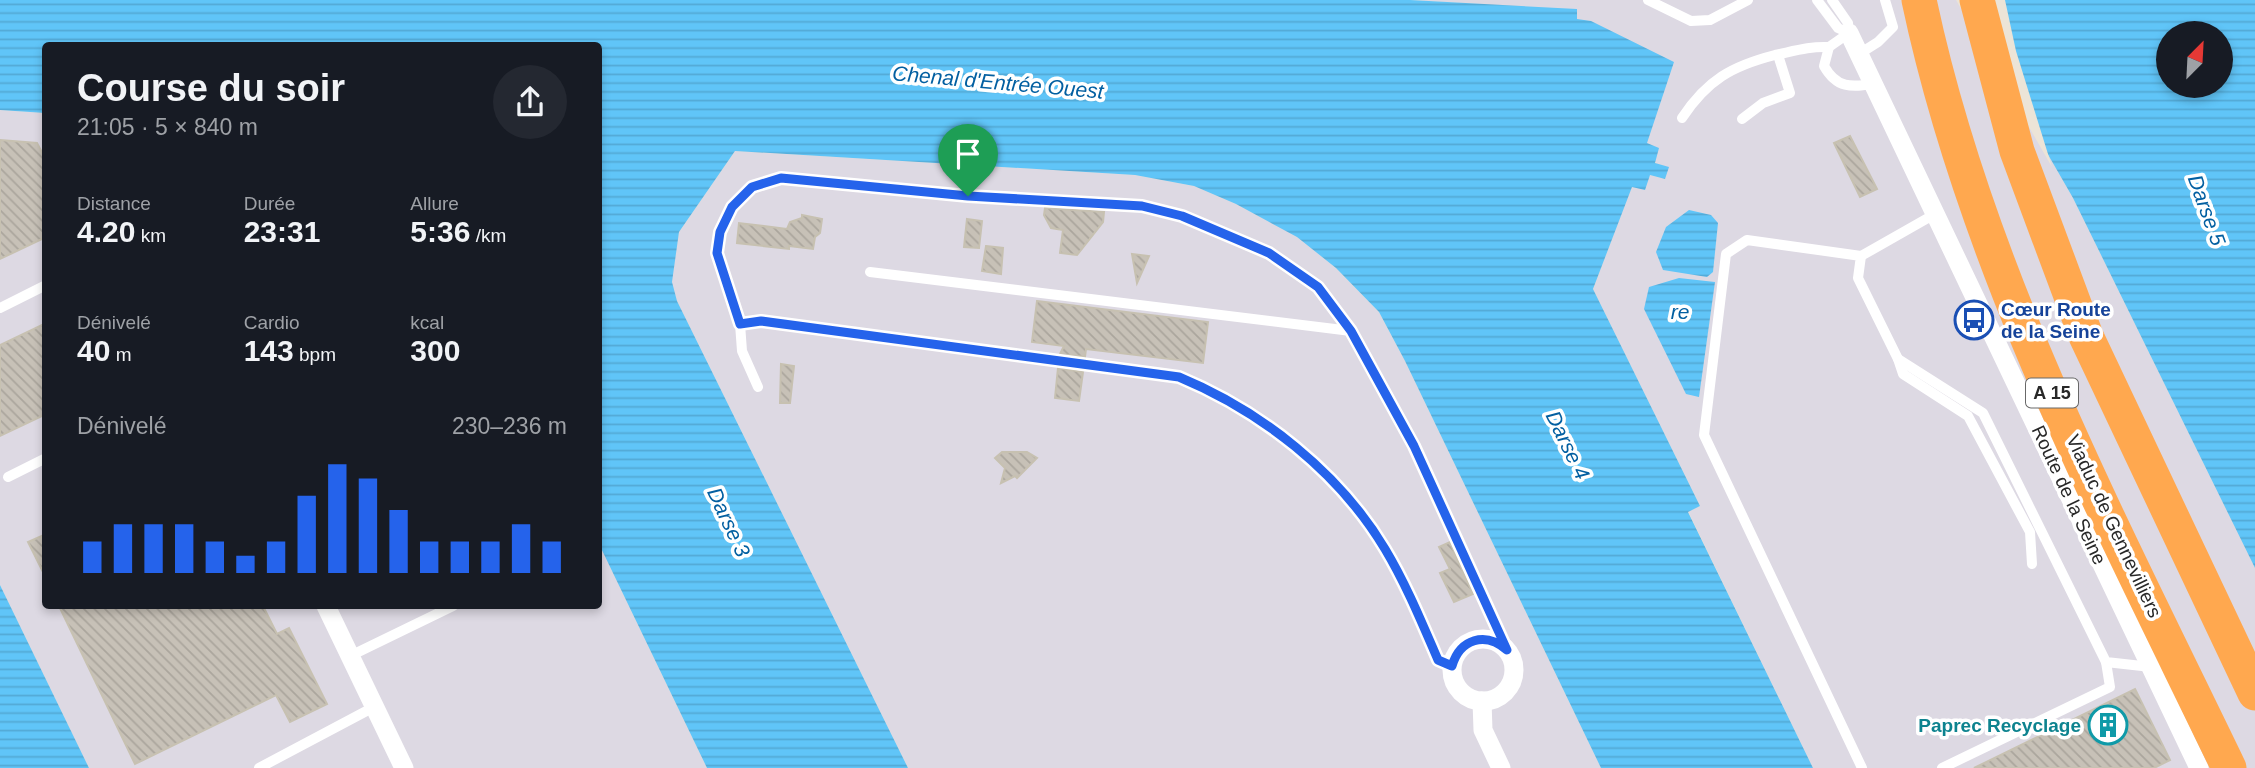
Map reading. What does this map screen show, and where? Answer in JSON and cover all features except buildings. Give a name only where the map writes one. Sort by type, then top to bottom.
[{"type":"highway","name":"Viaduc de Gennevilliers","points":[[1919,0],[1956,146],[2021,324],[2116,534],[2229,768]]},
{"type":"highway","name":"A 15","points":[[1977,0],[2017,152],[2086,336],[2255,693]]},
{"type":"street","name":"Route de la Seine","points":[[1849,33],[2199,768]]},
{"type":"street","points":[[327,609],[404,768]]},
{"type":"street","points":[[1490,639],[1507,650],[1515,669],[1509,688],[1492,700],[1482,701],[1463,694],[1452,676],[1452,666],[1461,648],[1469,641],[1490,639]]},
{"type":"street","points":[[1482,701],[1483,730],[1500,768]]},
{"type":"lane","points":[[1648,0],[1691,21],[1710,20],[1748,0]]},
{"type":"lane","name":"Route de la Seine","points":[[1818,0],[1838,28],[1849,33]]},
{"type":"lane","name":"Route de la Seine","points":[[1832,0],[1848,23],[1849,33]]},
{"type":"lane","points":[[1859,54],[1878,42],[1893,27],[1885,0]]},
{"type":"lane","points":[[1682,118],[1699,95],[1717,79],[1742,65],[1811,46],[1829,47],[1849,33]]},
{"type":"lane","points":[[1829,47],[1824,66],[1839,84],[1856,87],[1875,85]]},
{"type":"lane","points":[[1742,119],[1763,103],[1790,93],[1778,55]]},
{"type":"lane","points":[[758,387],[742,351],[740,324],[717,253],[720,232],[732,207],[752,187],[781,178],[968,196],[1142,206],[1182,216],[1269,253],[1318,287],[1351,331],[1414,446],[1507,650]]},
{"type":"lane","points":[[1862,768],[1704,435],[1726,254],[1747,240],[1860,256],[1935,214]]},
{"type":"lane","points":[[1860,256],[1858,278],[1903,374],[1968,416],[2030,532],[2032,564]]},
{"type":"lane","points":[[870,272],[1351,331]]},
{"type":"lane","points":[[0,308],[42,287]]},
{"type":"lane","points":[[740,324],[761,321],[1179,377],[1215,392],[1312,460],[1354,506],[1385,549],[1438,660],[1452,666]]},
{"type":"lane","points":[[1898,359],[1983,413],[2106,662],[2110,687],[1942,768]]},
{"type":"lane","points":[[8,477],[42,460]]},
{"type":"lane","points":[[350,656],[447,609]]},
{"type":"lane","points":[[2106,662],[2151,667]]},
{"type":"lane","points":[[259,768],[374,708]]},
{"type":"shaded area","points":[[1410,0],[1959,0],[2073,198],[2255,568],[2255,768],[1813,768],[1688,511],[1700,506],[1593,289],[1632,186],[1650,175],[1665,179],[1577,19],[1577,10]]},
{"type":"shaded area","points":[[0,110],[42,113],[42,609],[602,609],[602,550],[707,768],[89,768],[0,585]]},
{"type":"shaded area","points":[[735,151],[1135,175],[1194,186],[1236,204],[1298,237],[1336,268],[1379,312],[1601,768],[908,768],[677,301],[671,282],[679,232]]},
{"type":"water","points":[[0,0],[1410,0],[1577,9],[1577,19],[1591,21],[1674,62],[1647,143],[1659,148],[1655,163],[1669,167],[1665,179],[1650,175],[1645,190],[1632,187],[1593,289],[1700,506],[1688,512],[1813,768],[1601,768],[1379,312],[1336,268],[1297,237],[1236,204],[1194,186],[1135,175],[735,151],[679,232],[672,282],[677,301],[908,768],[707,768],[602,550],[602,42],[42,42],[42,113],[0,110]]},
{"type":"water","name":"Darse 5","points":[[1959,0],[2255,0],[2255,568],[2073,198]]},
{"type":"water","points":[[1689,210],[1711,215],[1718,223],[1713,272],[1707,277],[1663,270],[1656,252],[1666,227]]},
{"type":"water","name":"re","points":[[1679,278],[1715,282],[1699,397],[1686,394],[1644,309],[1649,287]]},
{"type":"water","points":[[0,585],[89,768],[0,768]]},
{"type":"pier","points":[[1956,0],[2005,0],[2016,51],[2052,167]]},
{"type":"place","name":"Cœur Route de la Seine","points":[[1974,320]]},
{"type":"place","name":"Paprec Recyclage","points":[[2108,725]]},
{"type":"route","points":[[781,178],[968,196],[1142,206],[1182,216],[1269,253],[1318,287],[1351,331],[1414,446],[1507,650],[1490,639],[1479,639],[1469,641],[1461,648],[1452,666],[1438,660],[1385,549],[1354,506],[1321,468],[1262,423],[1215,392],[1179,377],[761,321],[740,324],[717,253],[720,232],[732,207],[752,187],[781,178]]},
{"type":"water label","name":"Chenal d'Entrée Ouest","points":[[998,82]]},
{"type":"water label","name":"Darse 4","points":[[1568,445]]},
{"type":"water label","name":"Darse 3","points":[[729,522]]}]
